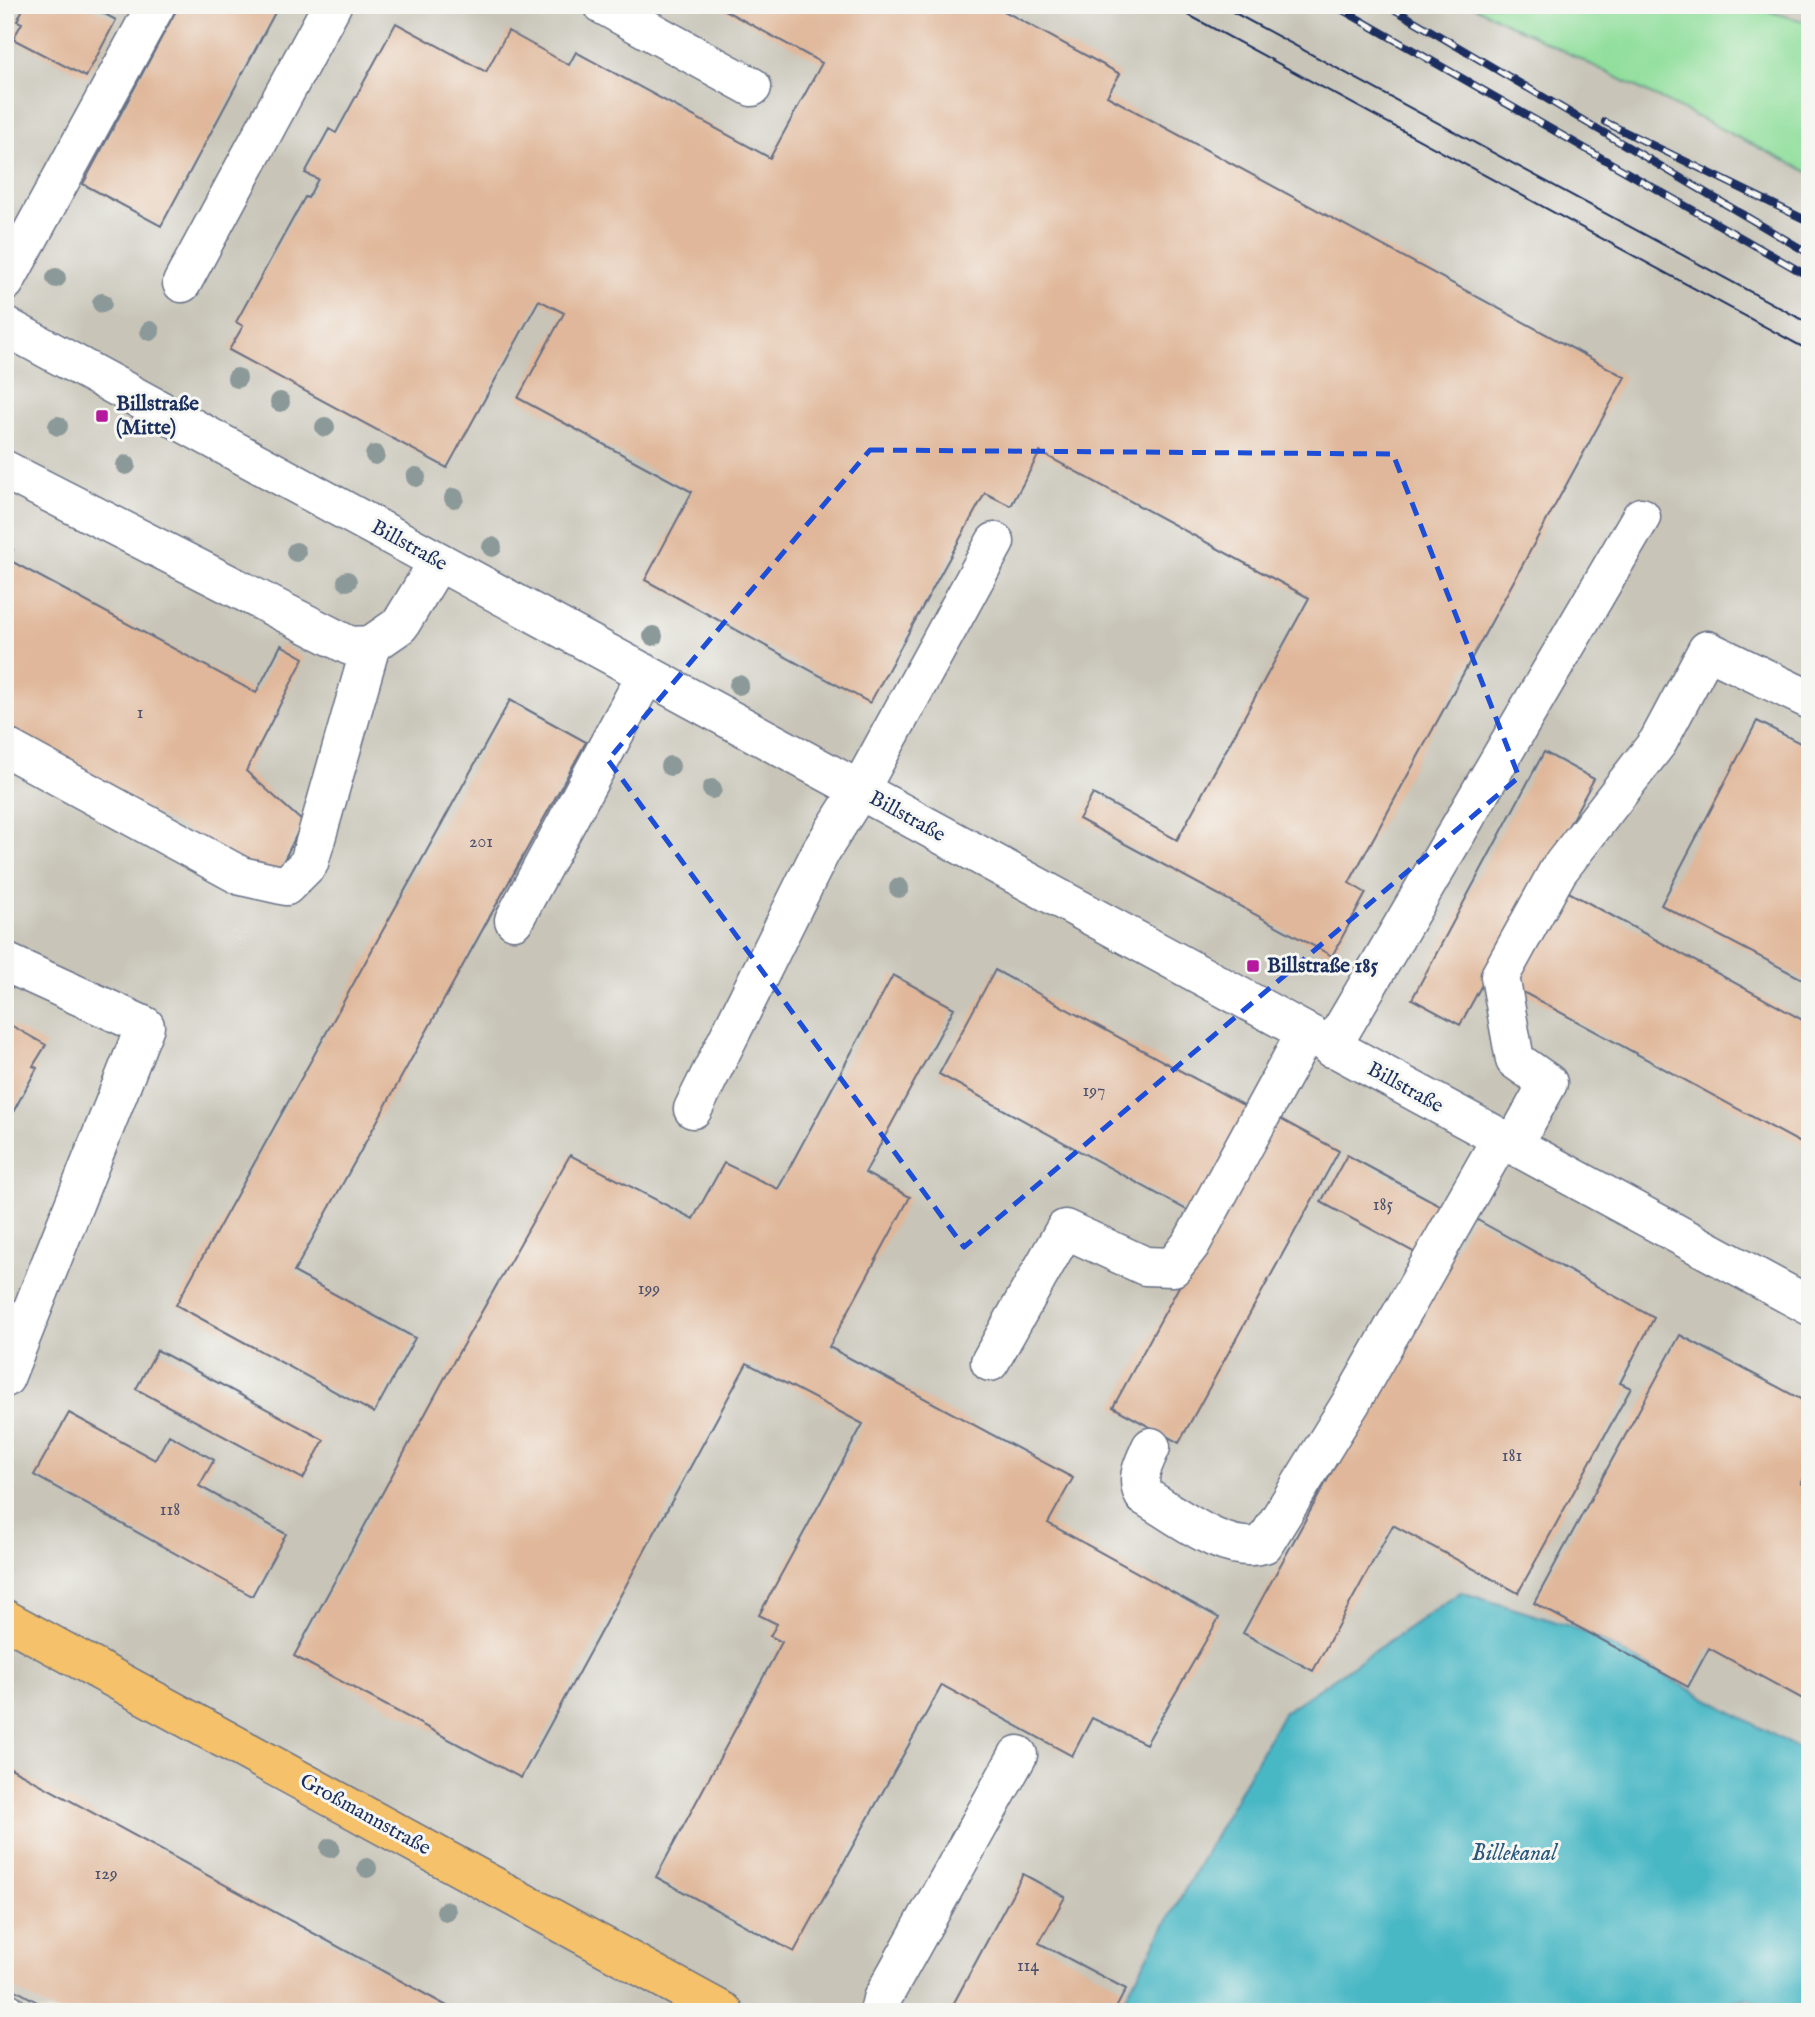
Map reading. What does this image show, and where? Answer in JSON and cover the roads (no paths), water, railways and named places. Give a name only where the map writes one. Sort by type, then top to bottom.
[{"type":"main road","name":"Großmannstraße","points":[[5,1619],[724,2012]]},
{"type":"street","points":[[5,282],[156,5]]},
{"type":"street","points":[[182,283],[332,5]]},
{"type":"street","points":[[603,5],[752,87]]},
{"type":"street","name":"Billstraße","points":[[5,326],[1810,1306]]},
{"type":"street","points":[[5,470],[350,646],[371,645],[400,625],[438,562]]},
{"type":"street","points":[[990,1362],[1065,1230],[1145,1266],[1172,1267],[1191,1244],[1641,517]]},
{"type":"street","points":[[693,1109],[821,851],[859,791],[995,542]]},
{"type":"street","points":[[5,747],[241,876],[286,886],[309,863],[371,645]]},
{"type":"street","points":[[1151,1447],[1140,1472],[1138,1485],[1144,1496],[1232,1546],[1250,1548],[1264,1544],[1506,1143],[1548,1083],[1515,1060],[1500,976],[1558,871],[1658,742],[1707,650],[1810,700]]},
{"type":"street","points":[[514,920],[646,675]]},
{"type":"street","points":[[5,962],[145,1026],[5,1377]]},
{"type":"street","points":[[878,2012],[882,1999],[1018,1755]]},
{"type":"water","name":"Billekanal","points":[[1461,1592],[1582,1630],[1810,1755],[1810,2012],[1773,2012],[1748,1998],[1683,2012],[1117,2012],[1283,1713]]},
{"type":"tram line","points":[[1170,5],[1810,351]]},
{"type":"tram line","points":[[1220,5],[1810,324]]},
{"type":"railway","points":[[1334,5],[1810,277]]},
{"type":"railway","points":[[1387,5],[1810,254]]},
{"type":"railway","points":[[1605,122],[1810,222]]},
{"type":"place","name":"Billstraße (Mitte)","points":[[102,416]]},
{"type":"place","name":"Billstraße 185","points":[[1253,966]]}]
